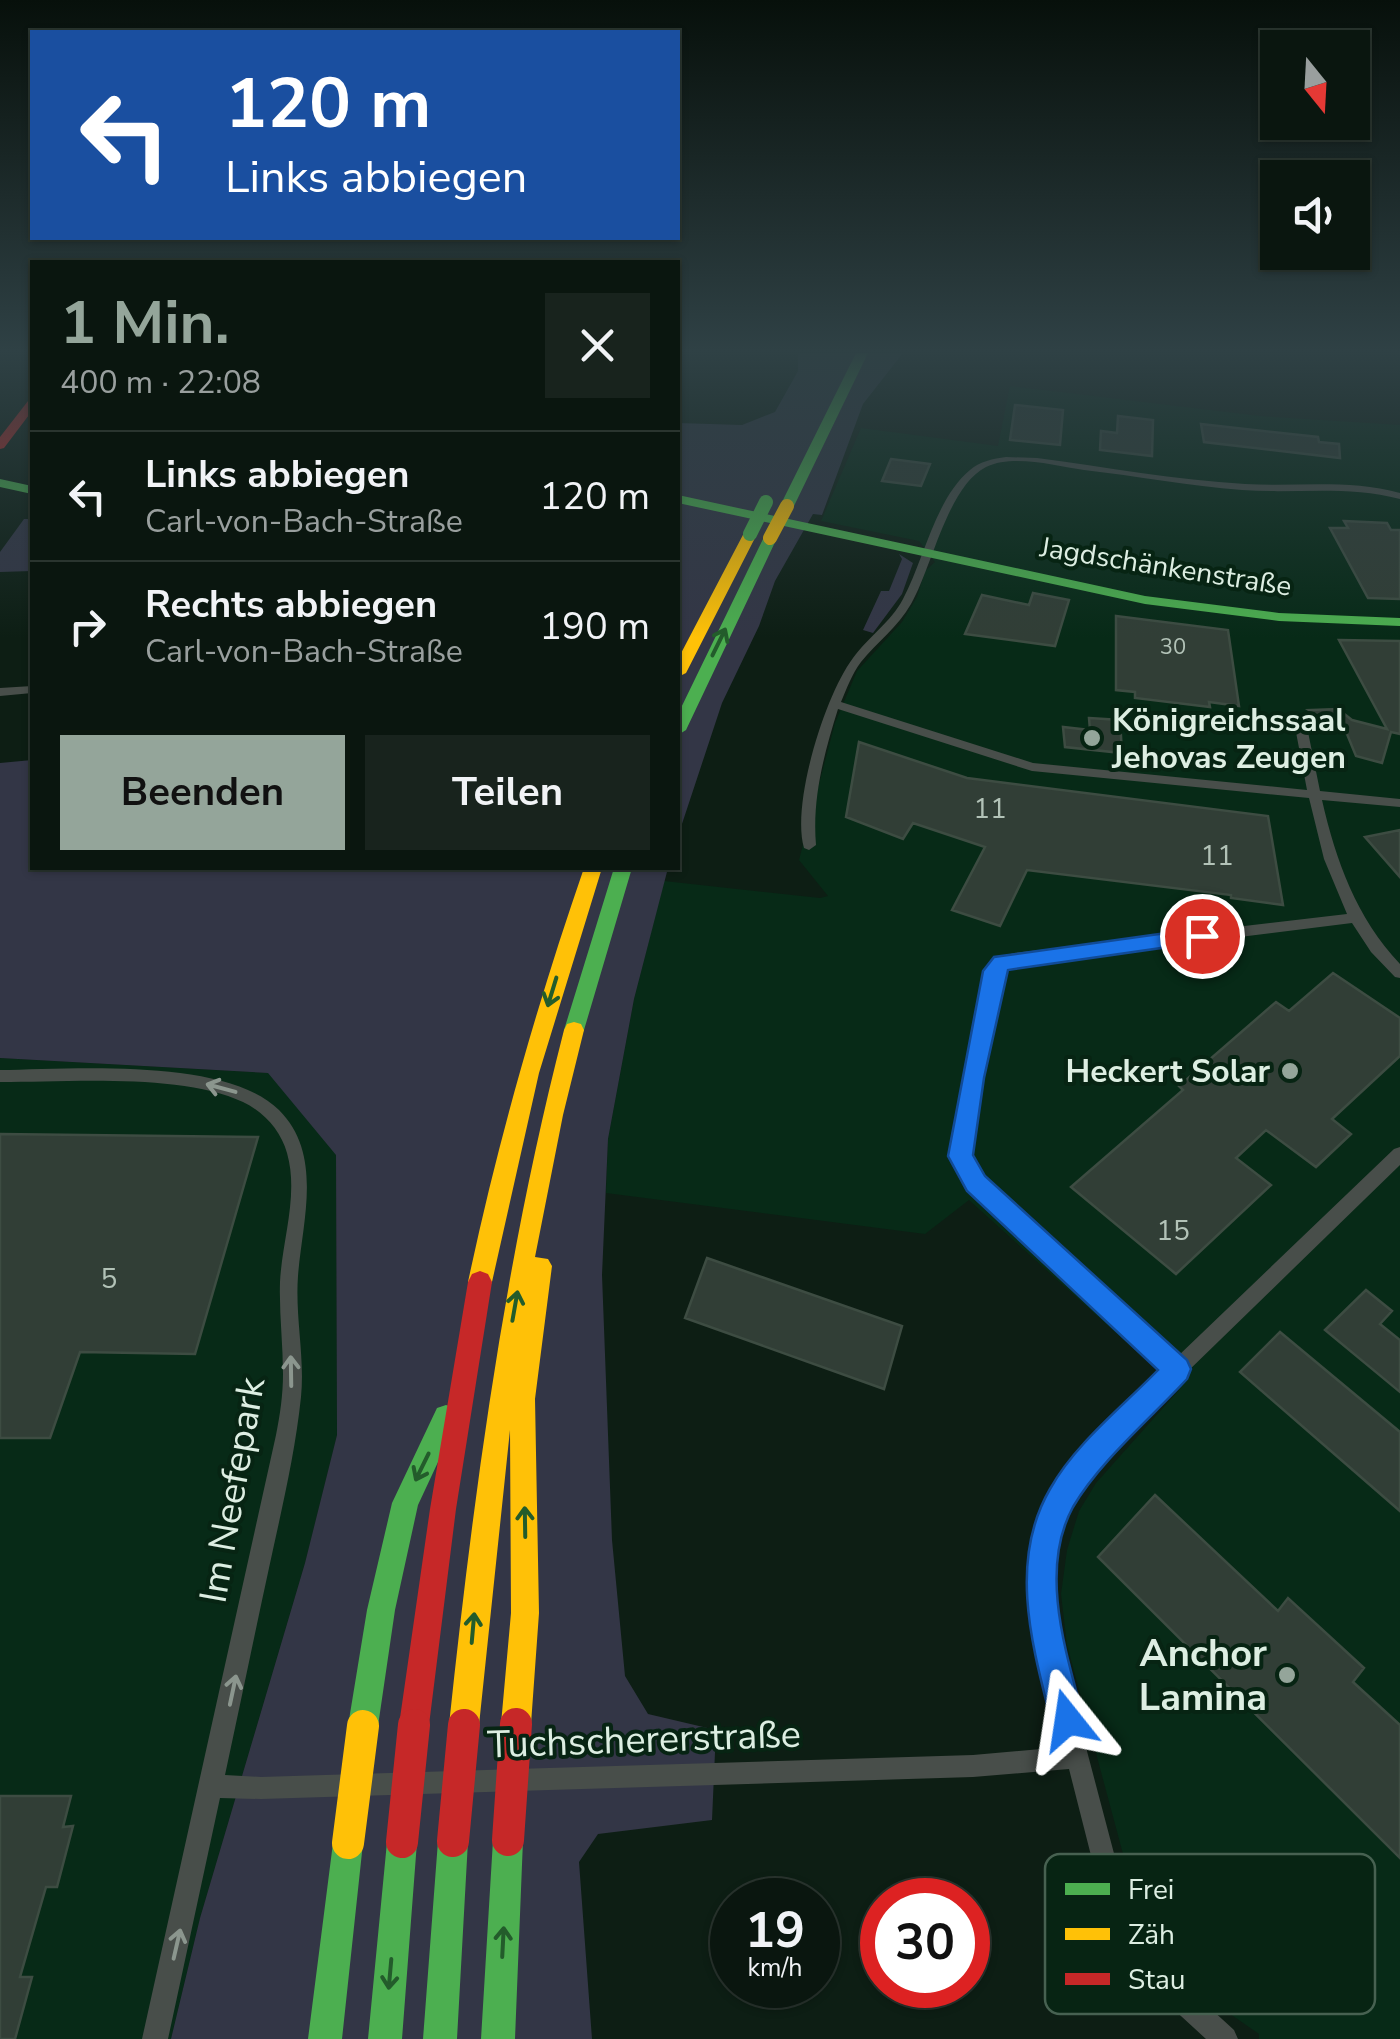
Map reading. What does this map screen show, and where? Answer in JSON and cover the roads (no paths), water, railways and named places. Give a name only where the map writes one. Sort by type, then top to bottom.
[{"type":"main road","points":[[680,725],[801,448]]},
{"type":"main road","points":[[776,504],[808,448]]},
{"type":"main road","points":[[0,483],[30,490]]},
{"type":"main road","name":"Jagdschänkenstraße","points":[[680,499],[924,554],[1211,610],[1400,622]]},
{"type":"main road","points":[[680,670],[760,536]]},
{"type":"main road","points":[[384,2039],[414,1726],[447,1470],[500,1193],[534,1051],[592,870]]},
{"type":"main road","points":[[440,2039],[452,1840],[483,1514],[506,1356],[535,1196],[569,1047],[622,870]]},
{"type":"main road","points":[[498,2039],[508,1840],[526,1613],[522,1398],[543,1240],[535,1196]]},
{"type":"main road","points":[[325,2039],[381,1610],[405,1503],[464,1379]]},
{"type":"street","points":[[809,845],[806,822],[823,736],[850,670],[896,622],[924,554],[976,468],[998,461],[1090,467],[1239,486],[1362,486],[1400,496]]},
{"type":"street","points":[[0,692],[30,690]]},
{"type":"street","points":[[837,705],[1032,767],[1400,803]]},
{"type":"street","points":[[1301,727],[1334,874],[1354,918],[1400,973]]},
{"type":"street","points":[[1177,1369],[976,1183],[960,1156],[994,971],[1002,962],[1014,958],[1354,918]]},
{"type":"street","name":"Im Neefepark","points":[[0,1076],[156,1078],[224,1088],[270,1110],[298,1157],[298,1213],[289,1282],[291,1406],[155,2039]]},
{"type":"street","points":[[1103,1854],[1048,1646],[1042,1596],[1044,1546],[1060,1500],[1082,1470],[1177,1369],[1400,1154]]},
{"type":"street","name":"Tuchschererstraße","points":[[212,1786],[973,1766],[1078,1757]]},
{"type":"street","points":[[1198,2014],[1225,2039]]},
{"type":"place","name":"Königreichssaal Jehovas Zeugen","points":[[1092,738]]},
{"type":"place","name":"Heckert Solar","points":[[1290,1071]]},
{"type":"place","name":"Anchor Lamina","points":[[1287,1675]]}]
